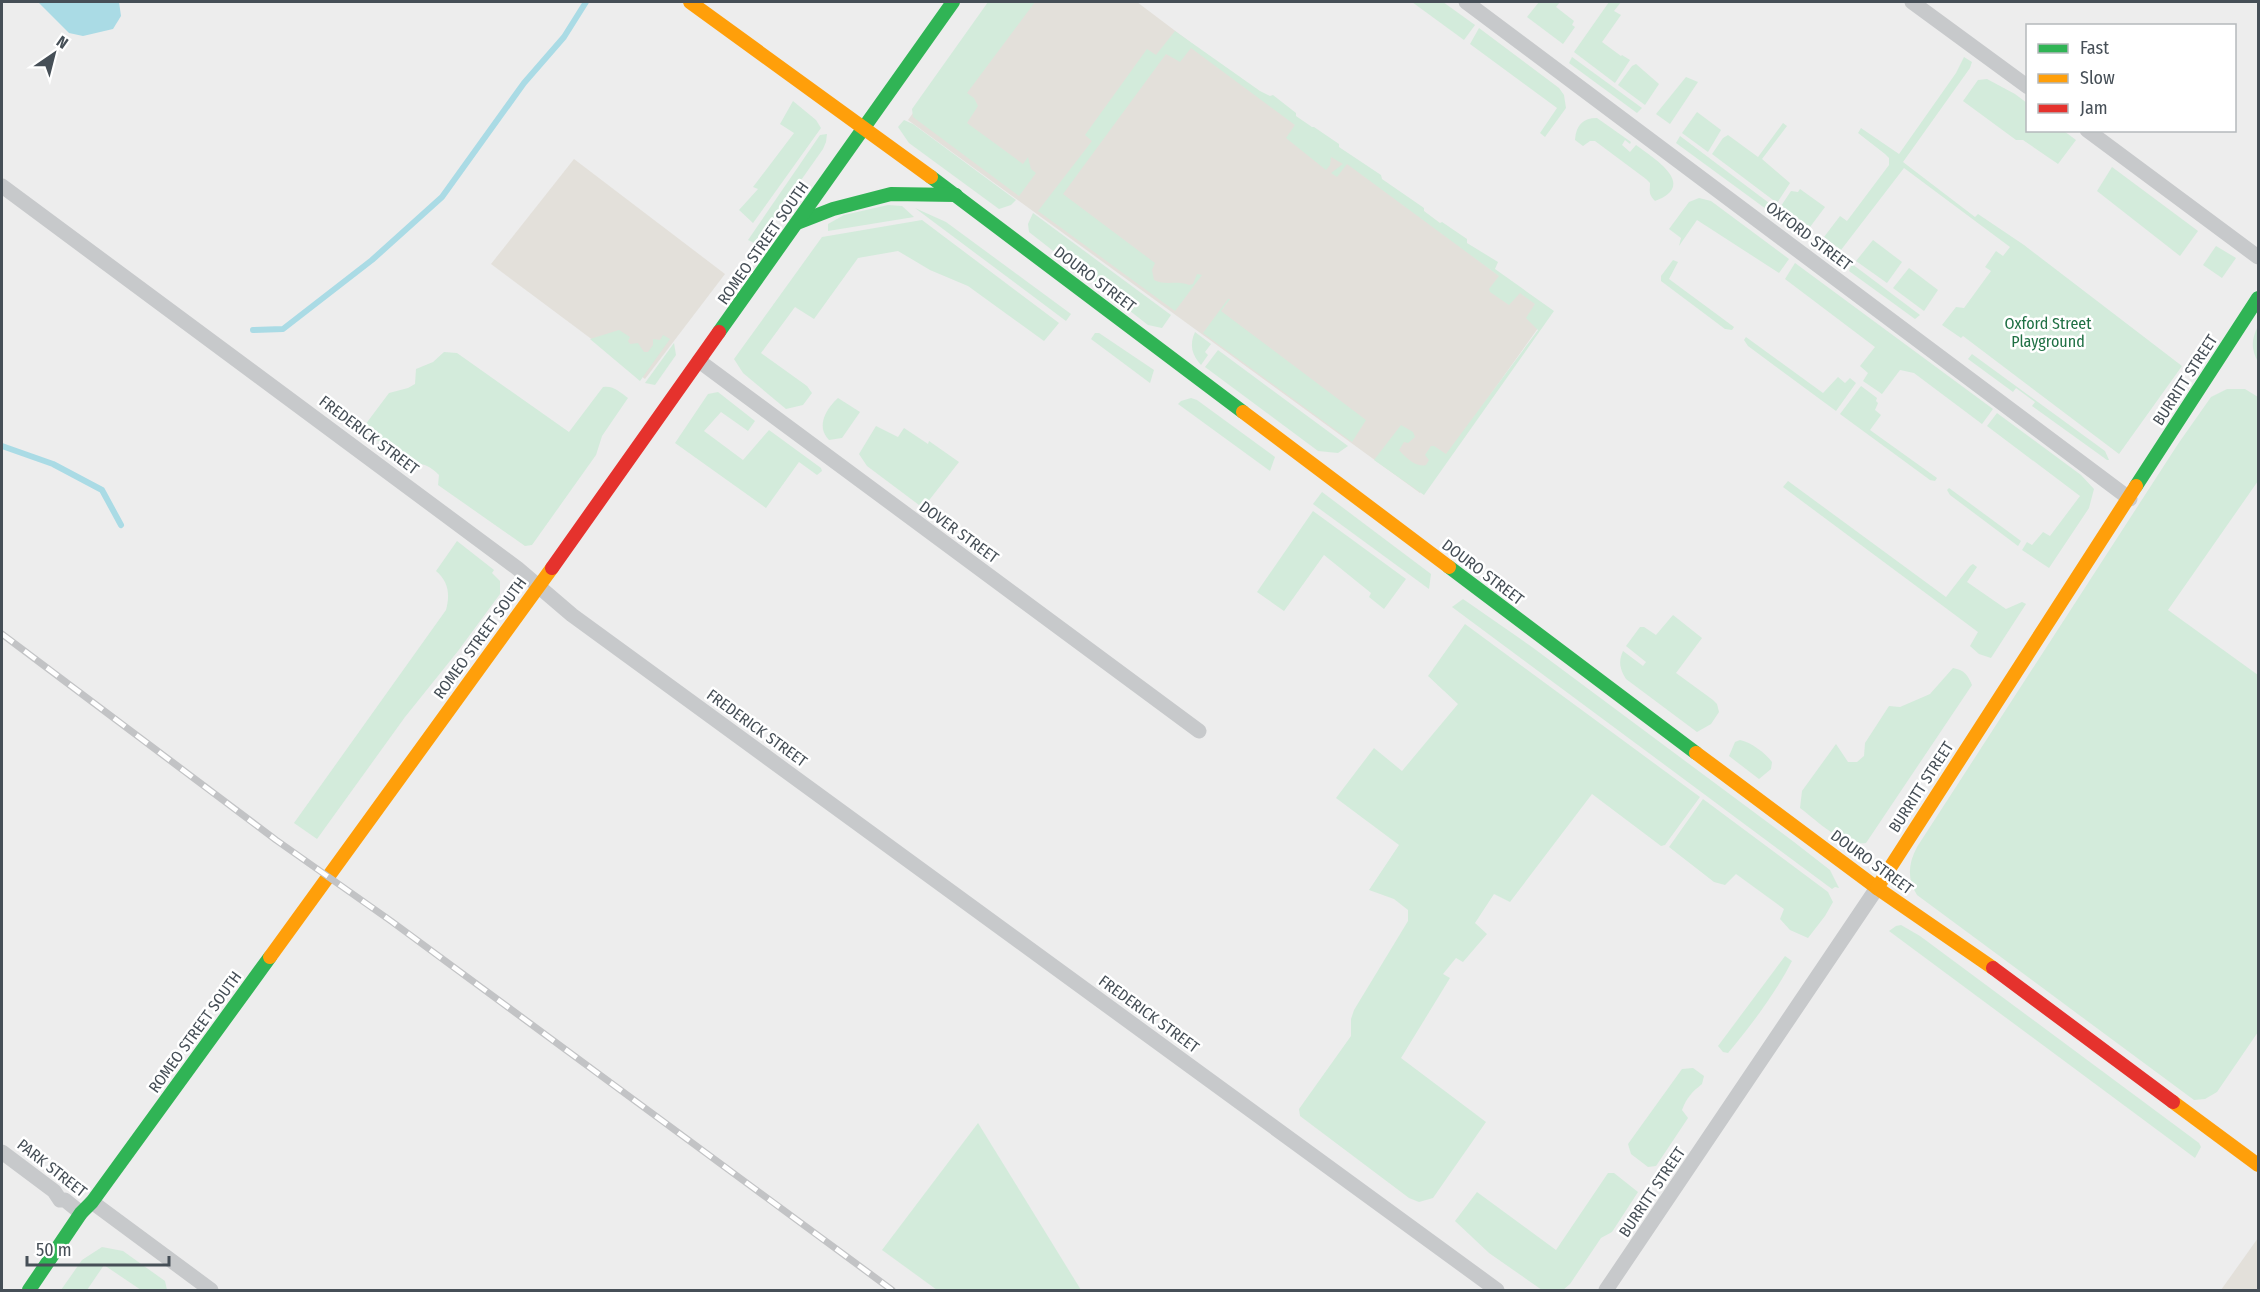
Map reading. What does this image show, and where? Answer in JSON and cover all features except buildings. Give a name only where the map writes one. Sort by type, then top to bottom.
[{"type":"street","name":"DOURO STREET","points":[[690,2],[957,196],[1877,888],[1990,965],[2259,1165]]},
{"type":"street","name":"ROMEO STREET SOUTH","points":[[28,1290],[539,586],[953,2]]},
{"type":"street","name":"OXFORD STREET","points":[[1466,2],[2130,499]]},
{"type":"street","points":[[1912,2],[2026,86]]},
{"type":"street","points":[[2090,132],[2259,257]]},
{"type":"street","name":"FREDERICK STREET","points":[[2,186],[509,561],[590,628],[1497,1290]]},
{"type":"street","points":[[797,223],[843,206],[891,194],[957,196]]},
{"type":"street","name":"BURRITT STREET","points":[[1606,1290],[1877,888],[2259,298]]},
{"type":"street","name":"DOVER STREET","points":[[699,361],[1199,731]]},
{"type":"street","name":"PARK STREET","points":[[2,1152],[54,1191],[60,1200],[87,1208],[211,1290]]},
{"type":"shaded area","points":[[994,2],[1137,2],[1494,272],[1551,310],[1420,493],[908,120]]},
{"type":"shaded area","points":[[574,159],[725,274],[645,379],[491,264]]},
{"type":"shaded area","points":[[2258,1238],[2258,1290],[2221,1290]]},
{"type":"green space","points":[[988,2],[1035,2],[967,93],[974,98],[978,106],[967,123],[1023,164],[1028,157],[1031,169],[1036,173],[1019,196],[913,117],[912,109]]},
{"type":"green space","points":[[1412,2],[1443,2],[1475,25],[1464,40]]},
{"type":"green space","points":[[1539,2],[1560,2],[1556,7],[1574,21],[1572,25],[1575,27],[1563,44],[1527,17]]},
{"type":"green space","points":[[1609,2],[1621,2],[1614,11],[1621,15],[1602,42],[1630,60],[1615,83],[1574,52]]},
{"type":"green space","points":[[1479,28],[1559,88],[1564,95],[1566,108],[1545,137],[1540,133],[1557,108],[1470,44]]},
{"type":"green space","points":[[1175,31],[1260,91],[1270,96],[1273,95],[1296,113],[1296,116],[1381,175],[1382,179],[1424,208],[1424,211],[1440,223],[1442,222],[1467,239],[1467,243],[1498,262],[1495,269],[1554,311],[1424,495],[1374,460],[1401,425],[1413,432],[1415,437],[1408,443],[1404,442],[1399,450],[1411,461],[1418,465],[1426,465],[1429,460],[1425,455],[1431,446],[1446,454],[1538,330],[1526,318],[1535,304],[1520,293],[1509,305],[1490,292],[1489,289],[1499,276],[1347,164],[1337,177],[1331,173],[1343,164],[1331,157],[1330,165],[1326,170],[1286,138],[1295,125],[1191,48],[1180,62],[1166,54],[1063,194],[1155,263],[1152,270],[1154,280],[1189,285],[1193,284],[1197,274],[1202,275],[1175,311],[1038,211],[1092,141],[1085,135],[1147,49],[1156,55]]},
{"type":"green space","points":[[1572,57],[1642,108],[1637,113],[1569,63]]},
{"type":"green space","name":"Oxford Street Playground","points":[[1964,57],[1972,62],[1970,68],[1903,162],[1975,217],[1978,214],[2024,245],[2182,366],[2119,454],[1963,336],[1961,338],[1942,325],[1956,307],[1964,308],[1991,271],[1985,267],[1996,251],[2003,256],[2010,247],[1904,168],[1841,250],[1824,237],[1840,216],[1847,221],[1889,165],[1889,158],[1858,133],[1861,128],[1899,154],[1956,73]]},
{"type":"green space","points":[[1636,64],[1659,84],[1645,105],[1618,85]]},
{"type":"green space","points":[[1686,77],[1698,82],[1670,124],[1656,114]]},
{"type":"green space","points":[[1987,79],[2026,102],[2026,132],[2065,132],[2076,140],[2058,164],[2023,140],[2016,140],[1963,101],[1978,80]]},
{"type":"green space","points":[[793,101],[816,120],[821,128],[753,223],[739,210],[758,189],[753,187],[794,133],[780,124]]},
{"type":"green space","points":[[1697,112],[1721,130],[1708,152],[1682,133]]},
{"type":"green space","points":[[1597,118],[1631,142],[1630,144],[1625,140],[1622,145],[1630,152],[1636,145],[1661,164],[1673,180],[1673,187],[1668,195],[1655,201],[1650,194],[1650,183],[1646,179],[1595,141],[1590,141],[1583,146],[1575,140],[1581,123]]},
{"type":"green space","points":[[904,120],[913,124],[1016,200],[1011,205],[999,209],[909,143],[898,127]]},
{"type":"green space","points":[[1783,123],[1787,126],[1762,159],[1790,183],[1777,203],[1712,154],[1723,138],[1728,135],[1758,157]]},
{"type":"green space","points":[[827,134],[823,149],[756,244],[748,240],[820,135]]},
{"type":"green space","points":[[1680,136],[1805,230],[1800,234],[1676,143]]},
{"type":"green space","points":[[2112,167],[2198,231],[2180,256],[2097,191]]},
{"type":"green space","points":[[1800,189],[1825,207],[1810,227],[1781,206],[1791,191],[1798,192]]},
{"type":"green space","points":[[1699,198],[1711,201],[1789,259],[1779,273],[1697,220],[1679,246],[1681,238],[1669,229],[1689,202]]},
{"type":"green space","points":[[888,205],[902,206],[914,217],[828,231],[828,224],[844,215]]},
{"type":"green space","points":[[915,208],[946,222],[1071,314],[1066,321]]},
{"type":"green space","points":[[1033,213],[1171,315],[1162,328],[1148,325],[1029,232],[1028,224]]},
{"type":"green space","points":[[922,220],[1059,323],[1044,341],[968,286],[930,270],[898,251],[858,258],[814,319],[795,307],[761,353],[807,386],[812,393],[803,405],[786,409],[743,373],[734,359],[822,237]]},
{"type":"green space","points":[[1873,240],[1902,262],[1887,283],[1856,261]]},
{"type":"green space","points":[[2216,246],[2236,258],[2222,278],[2203,265]]},
{"type":"green space","points":[[1673,260],[1678,262],[1669,279],[1734,327],[1732,330],[1725,329],[1661,281],[1661,276]]},
{"type":"green space","points":[[1795,263],[1993,409],[1982,424],[1914,373],[1900,370],[1882,394],[1863,381],[1868,373],[1860,366],[1875,347],[1785,279]]},
{"type":"green space","points":[[1852,264],[1920,315],[1915,319],[1849,271]]},
{"type":"green space","points":[[1909,268],[1938,290],[1924,311],[1893,288]]},
{"type":"green space","points":[[1230,299],[1221,311],[1366,420],[1352,442],[1203,333]]},
{"type":"green space","points":[[2258,326],[2258,362],[2253,344]]},
{"type":"green space","points":[[619,330],[630,337],[628,341],[630,344],[638,343],[644,352],[648,352],[653,345],[653,339],[660,340],[663,335],[670,339],[640,381],[590,339]]},
{"type":"green space","points":[[1195,332],[1211,344],[1205,352],[1208,355],[1201,365],[1192,350]]},
{"type":"green space","points":[[1095,333],[1099,333],[1154,370],[1150,383],[1091,339]]},
{"type":"green space","points":[[1746,337],[1823,393],[1838,377],[1845,383],[1850,378],[1856,383],[1836,411],[1748,346],[1744,340]]},
{"type":"green space","points":[[674,343],[676,355],[655,385],[645,383]]},
{"type":"green space","points":[[1218,350],[1348,446],[1338,453],[1318,451],[1205,367]]},
{"type":"green space","points":[[444,352],[457,353],[569,432],[603,387],[613,388],[628,398],[602,436],[596,455],[532,545],[525,546],[438,485],[439,475],[432,469],[422,464],[410,464],[362,429],[389,393],[415,384],[416,369],[433,362]]},
{"type":"green space","points":[[1972,354],[2105,451],[2109,460],[2032,406],[2035,402],[2016,388],[2013,392],[1968,359]]},
{"type":"green space","points":[[1861,386],[1877,398],[1878,403],[1875,410],[1881,415],[1870,430],[1937,478],[1935,481],[1930,480],[1840,414]]},
{"type":"green space","points":[[2227,389],[2245,389],[2258,397],[2258,481],[2168,610],[2258,675],[2258,1032],[2217,1092],[2205,1099],[2194,1100],[1917,895],[1910,871],[1917,847],[2178,444],[2211,397]]},
{"type":"green space","points":[[718,392],[755,421],[748,431],[721,412],[704,431],[743,460],[769,430],[822,471],[817,475],[799,462],[766,508],[675,443],[708,394]]},
{"type":"green space","points":[[838,398],[860,412],[842,438],[829,440],[823,429],[824,418]]},
{"type":"green space","points":[[1191,398],[1197,400],[1275,457],[1270,471],[1178,404]]},
{"type":"green space","points":[[1997,413],[2081,475],[2094,489],[2089,508],[2049,568],[2022,550],[2027,542],[2032,545],[2043,532],[2050,536],[2080,496],[1987,426]]},
{"type":"green space","points":[[876,426],[898,437],[904,428],[928,444],[929,441],[959,462],[923,508],[867,466],[859,454]]},
{"type":"green space","points":[[1788,481],[1946,597],[1973,564],[1977,567],[1967,582],[2006,609],[2022,602],[2026,604],[1991,658],[1979,654],[1970,646],[1978,632],[1783,487]]},
{"type":"green space","points":[[1949,488],[2021,541],[2018,546],[1950,495],[1947,490]]},
{"type":"green space","points":[[1322,492],[1431,574],[1429,589],[1313,504]]},
{"type":"green space","points":[[1313,511],[1406,579],[1384,609],[1369,597],[1371,593],[1324,555],[1284,611],[1257,592]]},
{"type":"green space","points":[[457,541],[494,570],[492,573],[500,581],[500,594],[405,717],[317,839],[294,823],[446,610],[447,589],[444,580],[436,571]]},
{"type":"green space","points":[[1463,599],[1532,647],[1794,842],[1830,870],[1839,888],[1832,889],[1452,607]]},
{"type":"green space","points":[[1673,615],[1702,638],[1676,673],[1713,700],[1719,712],[1711,724],[1697,732],[1626,679],[1620,665],[1623,651],[1643,666],[1646,662],[1626,646],[1640,627],[1656,635]]},
{"type":"green space","points":[[1465,624],[1700,797],[1665,845],[1661,846],[1592,794],[1510,902],[1494,894],[1475,923],[1487,934],[1463,962],[1456,958],[1443,974],[1450,978],[1401,1058],[1486,1122],[1433,1198],[1419,1202],[1409,1198],[1300,1116],[1299,1109],[1351,1036],[1351,1019],[1354,1010],[1408,921],[1408,910],[1394,899],[1369,890],[1399,845],[1336,798],[1374,748],[1402,771],[1458,704],[1428,676]]},
{"type":"green space","points":[[1953,668],[1965,673],[1972,685],[1866,843],[1848,841],[1839,837],[1800,808],[1802,791],[1836,744],[1848,762],[1857,762],[1864,756],[1865,743],[1889,706],[1900,707],[1930,694]]},
{"type":"green space","points":[[1740,740],[1758,748],[1772,762],[1771,769],[1759,779],[1729,756],[1735,742]]},
{"type":"green space","points":[[1703,799],[1828,892],[1833,902],[1808,938],[1790,930],[1780,919],[1784,909],[1736,874],[1725,885],[1714,882],[1669,847]]},
{"type":"green space","points":[[1901,925],[1920,936],[2199,1143],[2201,1147],[2195,1158],[1889,931]]},
{"type":"green space","points":[[1785,956],[1792,961],[1778,985],[1728,1053],[1723,1052],[1718,1046]]},
{"type":"green space","points":[[1693,1068],[1704,1076],[1702,1084],[1690,1095],[1682,1110],[1688,1118],[1656,1166],[1648,1167],[1631,1154],[1628,1144],[1682,1069]]},
{"type":"green space","points":[[978,1123],[1081,1290],[937,1290],[882,1250]]},
{"type":"green space","points":[[1608,1173],[1614,1173],[1638,1192],[1612,1232],[1601,1238],[1570,1284],[1563,1290],[1542,1290],[1489,1253],[1455,1221],[1477,1192],[1556,1250]]},
{"type":"green space","points":[[102,1247],[123,1251],[165,1281],[167,1290],[141,1290],[104,1265],[87,1290],[61,1290],[82,1260]]},
{"type":"water","points":[[38,2],[119,2],[121,16],[113,29],[83,36],[69,33]]},
{"type":"waterway","points":[[253,330],[283,329],[372,260],[442,197],[524,83],[564,37],[586,2]]},
{"type":"waterway","points":[[2,446],[53,464],[102,490],[121,525]]},
{"type":"railway","points":[[2,634],[276,840],[391,921],[892,1290]]},
{"type":"traffic: fast","points":[[719,332],[953,2]]},
{"type":"traffic: fast","points":[[931,177],[1243,412]]},
{"type":"traffic: fast","points":[[797,223],[833,209],[891,194],[956,195]]},
{"type":"traffic: fast","points":[[2136,486],[2258,298]]},
{"type":"traffic: fast","points":[[1449,567],[1696,753]]},
{"type":"traffic: fast","points":[[29,1290],[81,1213],[92,1202],[270,957]]},
{"type":"traffic: slow","points":[[690,2],[931,177]]},
{"type":"traffic: slow","points":[[1243,412],[1449,567]]},
{"type":"traffic: slow","points":[[1877,888],[2136,486]]},
{"type":"traffic: slow","points":[[270,957],[552,568]]},
{"type":"traffic: slow","points":[[1696,753],[1877,888],[1993,968]]},
{"type":"traffic: slow","points":[[2173,1102],[2258,1165]]},
{"type":"traffic: jam","points":[[552,568],[719,332]]},
{"type":"traffic: jam","points":[[1993,968],[2173,1102]]}]
